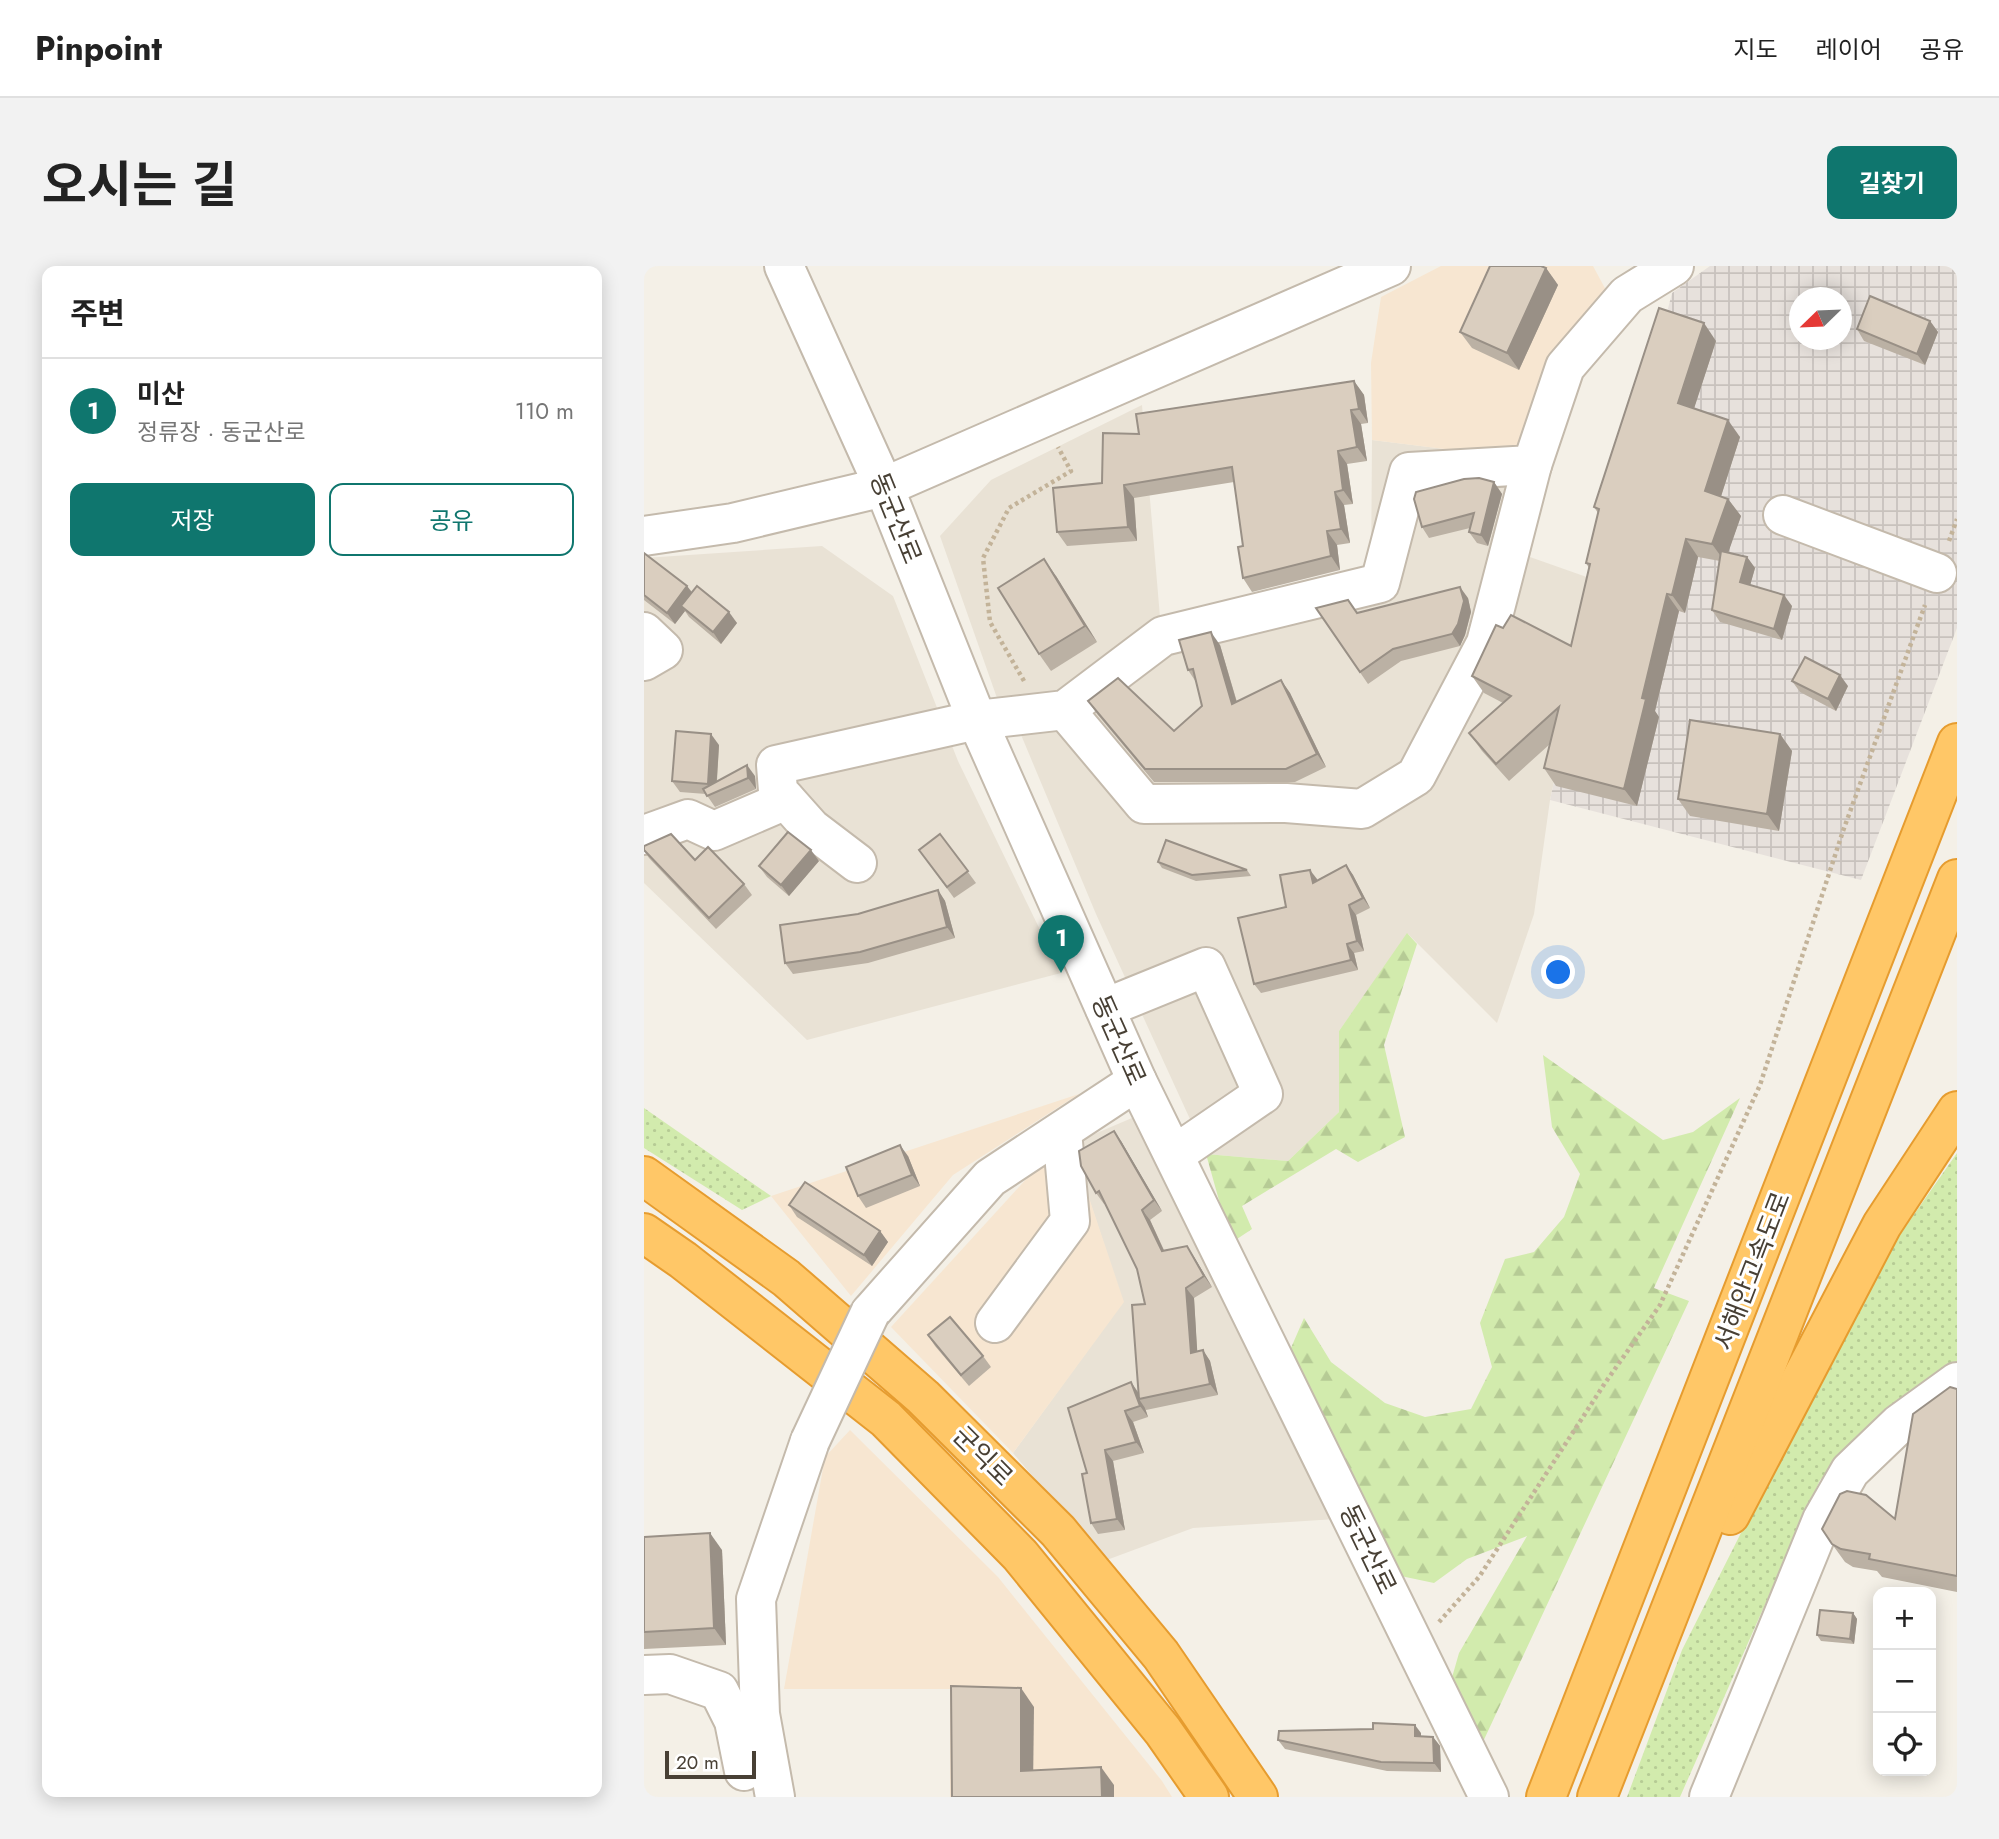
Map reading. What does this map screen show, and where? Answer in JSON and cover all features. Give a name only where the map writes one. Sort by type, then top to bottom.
[{"type":"highway","name":"서해안고속도로","points":[[1553,1782],[1957,743]]},
{"type":"highway","name":"서해안고속도로","points":[[1597,1797],[1957,879]]},
{"type":"highway","points":[[1637,1694],[1882,1225],[1957,1111]]},
{"type":"highway","name":"군익로","points":[[644,1176],[786,1278],[923,1397],[1058,1531],[1161,1655],[1258,1797]]},
{"type":"highway","name":"군익로","points":[[644,1233],[683,1260],[886,1419],[1020,1555],[1163,1731],[1209,1797]]},
{"type":"street","name":"동군산로","points":[[784,266],[884,487],[977,720],[1137,1081],[1489,1797]]},
{"type":"street","points":[[644,536],[733,523],[884,487],[1391,266]]},
{"type":"street","points":[[1057,711],[1144,804],[1286,803],[1362,809],[1416,776],[1486,643],[1532,465],[1565,368],[1627,295],[1674,266]]},
{"type":"street","points":[[858,863],[811,828],[778,791],[776,765],[977,720],[1057,711],[1163,636],[1380,583],[1409,472],[1532,465]]},
{"type":"street","points":[[1783,515],[1937,573]]},
{"type":"street","points":[[644,632],[663,650],[644,661]]},
{"type":"street","points":[[644,835],[688,819],[714,831],[786,800]]},
{"type":"street","points":[[1105,1008],[1206,967],[1263,1094],[1174,1155]]},
{"type":"street","points":[[775,1797],[760,1714],[756,1599],[810,1441],[870,1312],[990,1178],[1137,1081]]},
{"type":"street","points":[[995,1323],[1070,1221],[1062,1131]]},
{"type":"street","points":[[1709,1797],[1822,1520],[1850,1471],[1899,1424],[1957,1382]]},
{"type":"street","points":[[644,1675],[670,1674],[719,1691],[734,1721],[749,1797]]},
{"type":"path","points":[[1042,418],[1071,471],[1009,508],[983,558],[990,622],[1020,675],[1057,711]]},
{"type":"path","points":[[1416,1647],[1479,1577],[1605,1383],[1660,1306],[1760,1085],[1843,831],[1957,519]]},
{"type":"shaded area","points":[[1441,266],[1593,266],[1607,292],[1517,458],[1372,440],[1371,363],[1381,297]]},
{"type":"shaded area","points":[[1710,266],[1957,266],[1957,628],[1861,880],[1550,800],[1598,581],[1672,293]]},
{"type":"shaded area","points":[[1142,405],[1160,617],[1371,577],[1372,440],[1551,462],[1530,557],[1598,581],[1550,800],[1534,914],[1497,1023],[1408,934],[1339,1031],[1339,1112],[1288,1161],[1206,1154],[1096,914],[1019,730],[997,698],[940,536],[991,480]]},
{"type":"shaded area","points":[[822,546],[893,596],[958,761],[1061,973],[807,1040],[644,883],[644,558]]},
{"type":"shaded area","points":[[1079,1094],[953,1175],[851,1296],[771,1196]]},
{"type":"shaded area","points":[[1139,1115],[1336,1519],[1193,1528],[1104,1561],[1013,1453],[1123,1302],[1071,1144]]},
{"type":"shaded area","points":[[1071,1144],[1124,1302],[1013,1453],[891,1327],[1030,1175]]},
{"type":"shaded area","points":[[850,1430],[998,1577],[1172,1797],[950,1797],[950,1689],[784,1689],[825,1457]]},
{"type":"green space","points":[[1407,933],[1417,944],[1384,1045],[1405,1137],[1358,1162],[1336,1149],[1242,1206],[1252,1229],[1231,1243],[1206,1154],[1288,1161],[1339,1112],[1339,1031]]},
{"type":"green space","points":[[1543,1055],[1663,1140],[1693,1132],[1740,1098],[1654,1288],[1689,1301],[1481,1746],[1449,1688],[1459,1653],[1527,1536],[1467,1559],[1434,1583],[1396,1575],[1287,1357],[1304,1318],[1331,1362],[1385,1403],[1425,1417],[1471,1409],[1492,1367],[1480,1323],[1505,1259],[1534,1252],[1564,1217],[1580,1174],[1552,1127]]},
{"type":"green space","points":[[644,1108],[771,1196],[742,1210],[644,1148]]},
{"type":"green space","points":[[1957,1153],[1957,1368],[1820,1480],[1680,1797],[1627,1797],[1682,1650],[1869,1279]]},
{"type":"building","points":[[1490,266],[1546,268],[1507,353],[1460,332]]},
{"type":"building","points":[[1870,296],[1930,321],[1917,354],[1857,329]]},
{"type":"building","points":[[1659,308],[1704,323],[1678,403],[1728,420],[1705,491],[1728,499],[1712,544],[1686,539],[1672,595],[1667,594],[1642,698],[1646,699],[1624,789],[1544,768],[1559,707],[1496,764],[1469,733],[1511,696],[1472,676],[1496,625],[1503,628],[1511,615],[1571,646],[1590,564],[1586,563],[1599,509],[1594,507]]},
{"type":"building","points":[[1354,381],[1359,409],[1351,410],[1357,447],[1338,451],[1343,490],[1335,492],[1341,529],[1327,531],[1331,556],[1243,578],[1238,547],[1243,546],[1232,467],[1124,485],[1128,527],[1057,532],[1053,488],[1102,483],[1103,433],[1139,434],[1136,414]]},
{"type":"building","points":[[1479,478],[1494,482],[1481,535],[1469,532],[1474,513],[1422,527],[1414,499],[1416,492],[1464,479]]},
{"type":"building","points":[[1721,551],[1747,557],[1740,582],[1784,595],[1774,629],[1712,610]]},
{"type":"building","points":[[644,553],[687,586],[667,613],[644,595]]},
{"type":"building","points":[[1044,559],[1085,626],[1039,654],[998,588]]},
{"type":"building","points":[[697,586],[729,612],[713,632],[681,606]]},
{"type":"building","points":[[1460,587],[1464,601],[1458,624],[1452,634],[1393,649],[1360,672],[1316,608],[1348,600],[1357,613]]},
{"type":"building","points":[[1211,632],[1232,704],[1281,680],[1317,754],[1286,769],[1145,769],[1088,701],[1118,678],[1174,731],[1202,706],[1193,669],[1188,670],[1179,640]]},
{"type":"building","points":[[1805,657],[1840,675],[1828,699],[1792,681]]},
{"type":"building","points":[[1690,720],[1780,734],[1767,814],[1678,799]]},
{"type":"building","points":[[676,731],[711,734],[708,784],[672,781]]},
{"type":"building","points":[[747,765],[748,778],[707,796],[703,789]]},
{"type":"building","points":[[788,832],[811,850],[781,885],[759,866]]},
{"type":"building","points":[[671,834],[695,860],[708,847],[744,884],[709,918],[644,850],[644,846]]},
{"type":"building","points":[[940,834],[968,871],[947,887],[919,850]]},
{"type":"building","points":[[1166,840],[1247,870],[1192,875],[1158,862]]},
{"type":"building","points":[[1346,865],[1363,898],[1349,905],[1357,941],[1347,944],[1351,960],[1254,984],[1238,918],[1286,907],[1280,875],[1310,870],[1313,883]]},
{"type":"building","points":[[938,890],[947,927],[860,952],[785,963],[780,925],[858,914]]},
{"type":"building","points":[[1114,1131],[1154,1200],[1142,1210],[1162,1251],[1187,1246],[1204,1276],[1186,1288],[1191,1353],[1203,1350],[1210,1384],[1139,1399],[1132,1305],[1145,1304],[1137,1269],[1099,1191],[1096,1193],[1081,1166],[1079,1151]]},
{"type":"building","points":[[900,1145],[912,1175],[858,1196],[846,1167]]},
{"type":"building","points":[[805,1182],[880,1231],[864,1255],[789,1205]]},
{"type":"building","points":[[950,1317],[983,1356],[961,1375],[928,1335]]},
{"type":"building","points":[[1131,1382],[1140,1406],[1125,1411],[1136,1442],[1105,1450],[1117,1519],[1091,1523],[1082,1474],[1087,1473],[1068,1408]]},
{"type":"building","points":[[1950,1387],[1957,1389],[1957,1576],[1869,1559],[1870,1554],[1841,1549],[1832,1544],[1822,1529],[1840,1494],[1847,1491],[1866,1495],[1895,1519],[1913,1414]]},
{"type":"building","points":[[710,1533],[714,1628],[644,1632],[644,1537]]},
{"type":"building","points":[[1820,1610],[1853,1613],[1850,1639],[1817,1635]]},
{"type":"building","points":[[951,1686],[1021,1688],[1021,1771],[1101,1767],[1102,1797],[952,1797]]},
{"type":"building","points":[[1373,1723],[1415,1725],[1415,1736],[1433,1737],[1434,1763],[1381,1762],[1278,1740],[1279,1731],[1373,1729]]},
{"type":"place","name":"미산","points":[[1061,973]]}]
